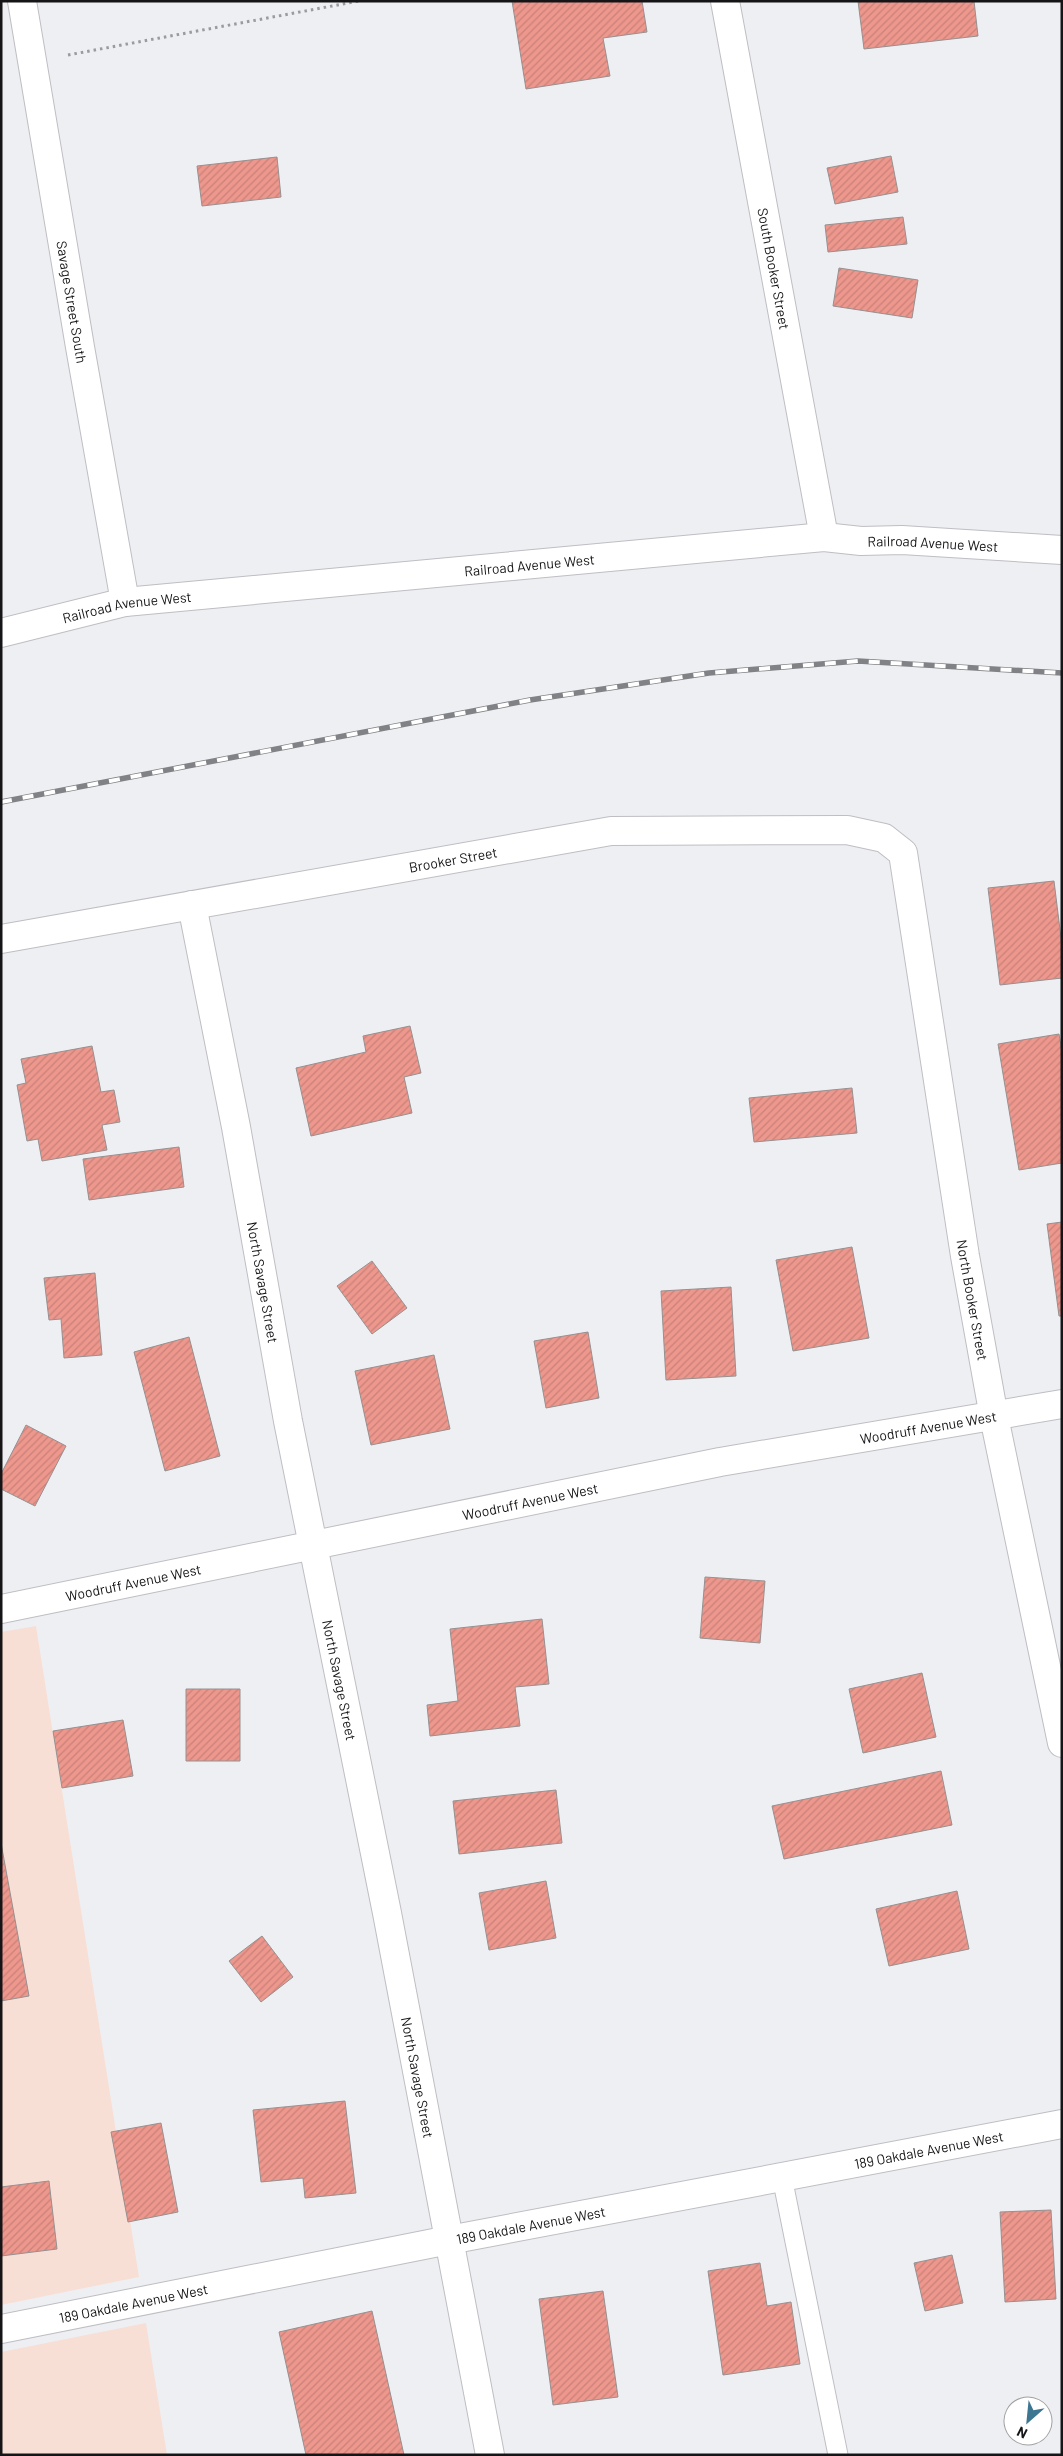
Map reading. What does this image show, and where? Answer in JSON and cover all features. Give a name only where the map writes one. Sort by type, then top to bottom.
[{"type":"street","name":"Savage Street South","points":[[22,1],[125,602]]},
{"type":"street","name":"South Booker Street","points":[[725,1],[824,537]]},
{"type":"street","name":"Railroad Avenue West","points":[[1,632],[125,602],[824,537],[860,541],[902,540],[1062,550]]},
{"type":"street","name":"Brooker Street","points":[[1,939],[611,831],[847,830],[884,838],[903,853]]},
{"type":"street","name":"North Booker Street","points":[[903,853],[965,1256],[994,1416],[1062,1743]]},
{"type":"street","name":"North Savage Street","points":[[192,906],[313,1546],[385,1903],[490,2455]]},
{"type":"street","name":"Woodruff Avenue West","points":[[1,1609],[720,1462],[1062,1404]]},
{"type":"street","name":"189 Oakdale Avenue West","points":[[1,2328],[449,2240],[1062,2124]]},
{"type":"lane","points":[[782,2177],[838,2455]]},
{"type":"path","points":[[32,61],[359,1]]},
{"type":"shaded area","points":[[36,1626],[139,2277],[1,2305],[1,1632]]},
{"type":"shaded area","points":[[146,2323],[167,2455],[1,2455],[1,2352]]},
{"type":"building","points":[[512,1],[642,1],[647,32],[603,38],[610,76],[526,89]]},
{"type":"building","points":[[858,1],[974,1],[978,36],[864,49]]},
{"type":"building","points":[[891,156],[898,192],[835,204],[827,168]]},
{"type":"building","points":[[277,157],[281,197],[202,206],[197,166]]},
{"type":"building","points":[[903,217],[907,244],[828,252],[825,225]]},
{"type":"building","points":[[839,268],[918,280],[912,318],[833,306]]},
{"type":"building","points":[[1054,881],[1062,946],[1062,978],[1000,985],[988,888]]},
{"type":"building","points":[[410,1026],[421,1073],[404,1077],[412,1113],[311,1136],[296,1068],[366,1052],[363,1036]]},
{"type":"building","points":[[1059,1034],[1062,1052],[1062,1163],[1019,1170],[998,1044]]},
{"type":"building","points":[[92,1046],[101,1092],[114,1090],[120,1122],[102,1125],[107,1150],[42,1161],[38,1139],[27,1141],[17,1085],[26,1083],[21,1059]]},
{"type":"building","points":[[852,1088],[857,1133],[754,1142],[749,1098]]},
{"type":"building","points":[[179,1147],[184,1187],[89,1200],[83,1159]]},
{"type":"building","points":[[1062,1222],[1062,1316],[1059,1316],[1047,1224]]},
{"type":"building","points":[[852,1247],[869,1338],[793,1351],[776,1260]]},
{"type":"building","points":[[372,1261],[407,1308],[372,1334],[337,1286]]},
{"type":"building","points":[[95,1273],[102,1355],[64,1358],[61,1319],[49,1320],[44,1278]]},
{"type":"building","points":[[731,1287],[736,1376],[666,1380],[661,1291]]},
{"type":"building","points":[[588,1332],[599,1398],[546,1408],[534,1341]]},
{"type":"building","points":[[189,1337],[220,1456],[165,1471],[134,1352]]},
{"type":"building","points":[[434,1355],[450,1429],[371,1445],[355,1371]]},
{"type":"building","points":[[26,1425],[66,1446],[35,1506],[1,1489],[1,1474]]},
{"type":"building","points":[[705,1577],[765,1581],[760,1643],[700,1638]]},
{"type":"building","points":[[542,1619],[549,1684],[515,1687],[520,1726],[430,1736],[427,1705],[458,1701],[450,1629]]},
{"type":"building","points":[[922,1673],[936,1737],[863,1753],[849,1689]]},
{"type":"building","points":[[186,1689],[240,1689],[240,1761],[186,1761]]},
{"type":"building","points":[[123,1720],[133,1776],[62,1788],[53,1731]]},
{"type":"building","points":[[941,1771],[952,1825],[784,1859],[772,1806]]},
{"type":"building","points":[[556,1790],[562,1843],[459,1854],[453,1801]]},
{"type":"building","points":[[1,1843],[29,1996],[1,2001]]},
{"type":"building","points":[[546,1881],[556,1938],[489,1950],[479,1893]]},
{"type":"building","points":[[957,1891],[969,1949],[889,1966],[876,1909]]},
{"type":"building","points":[[262,1936],[293,1977],[261,2002],[229,1961]]},
{"type":"building","points":[[345,2101],[356,2193],[305,2198],[303,2178],[261,2182],[253,2110]]},
{"type":"building","points":[[161,2123],[178,2212],[128,2222],[111,2132]]},
{"type":"building","points":[[49,2181],[57,2249],[1,2256],[1,2187]]},
{"type":"building","points":[[1051,2210],[1056,2299],[1005,2302],[1000,2212]]},
{"type":"building","points":[[952,2255],[963,2303],[925,2311],[914,2263]]},
{"type":"building","points":[[760,2263],[767,2306],[791,2302],[800,2364],[723,2375],[708,2271]]},
{"type":"building","points":[[603,2291],[618,2397],[553,2405],[539,2299]]},
{"type":"building","points":[[372,2311],[404,2455],[306,2455],[279,2332]]},
{"type":"railway","points":[[1,802],[530,700],[709,673],[858,661],[1062,673]]}]
